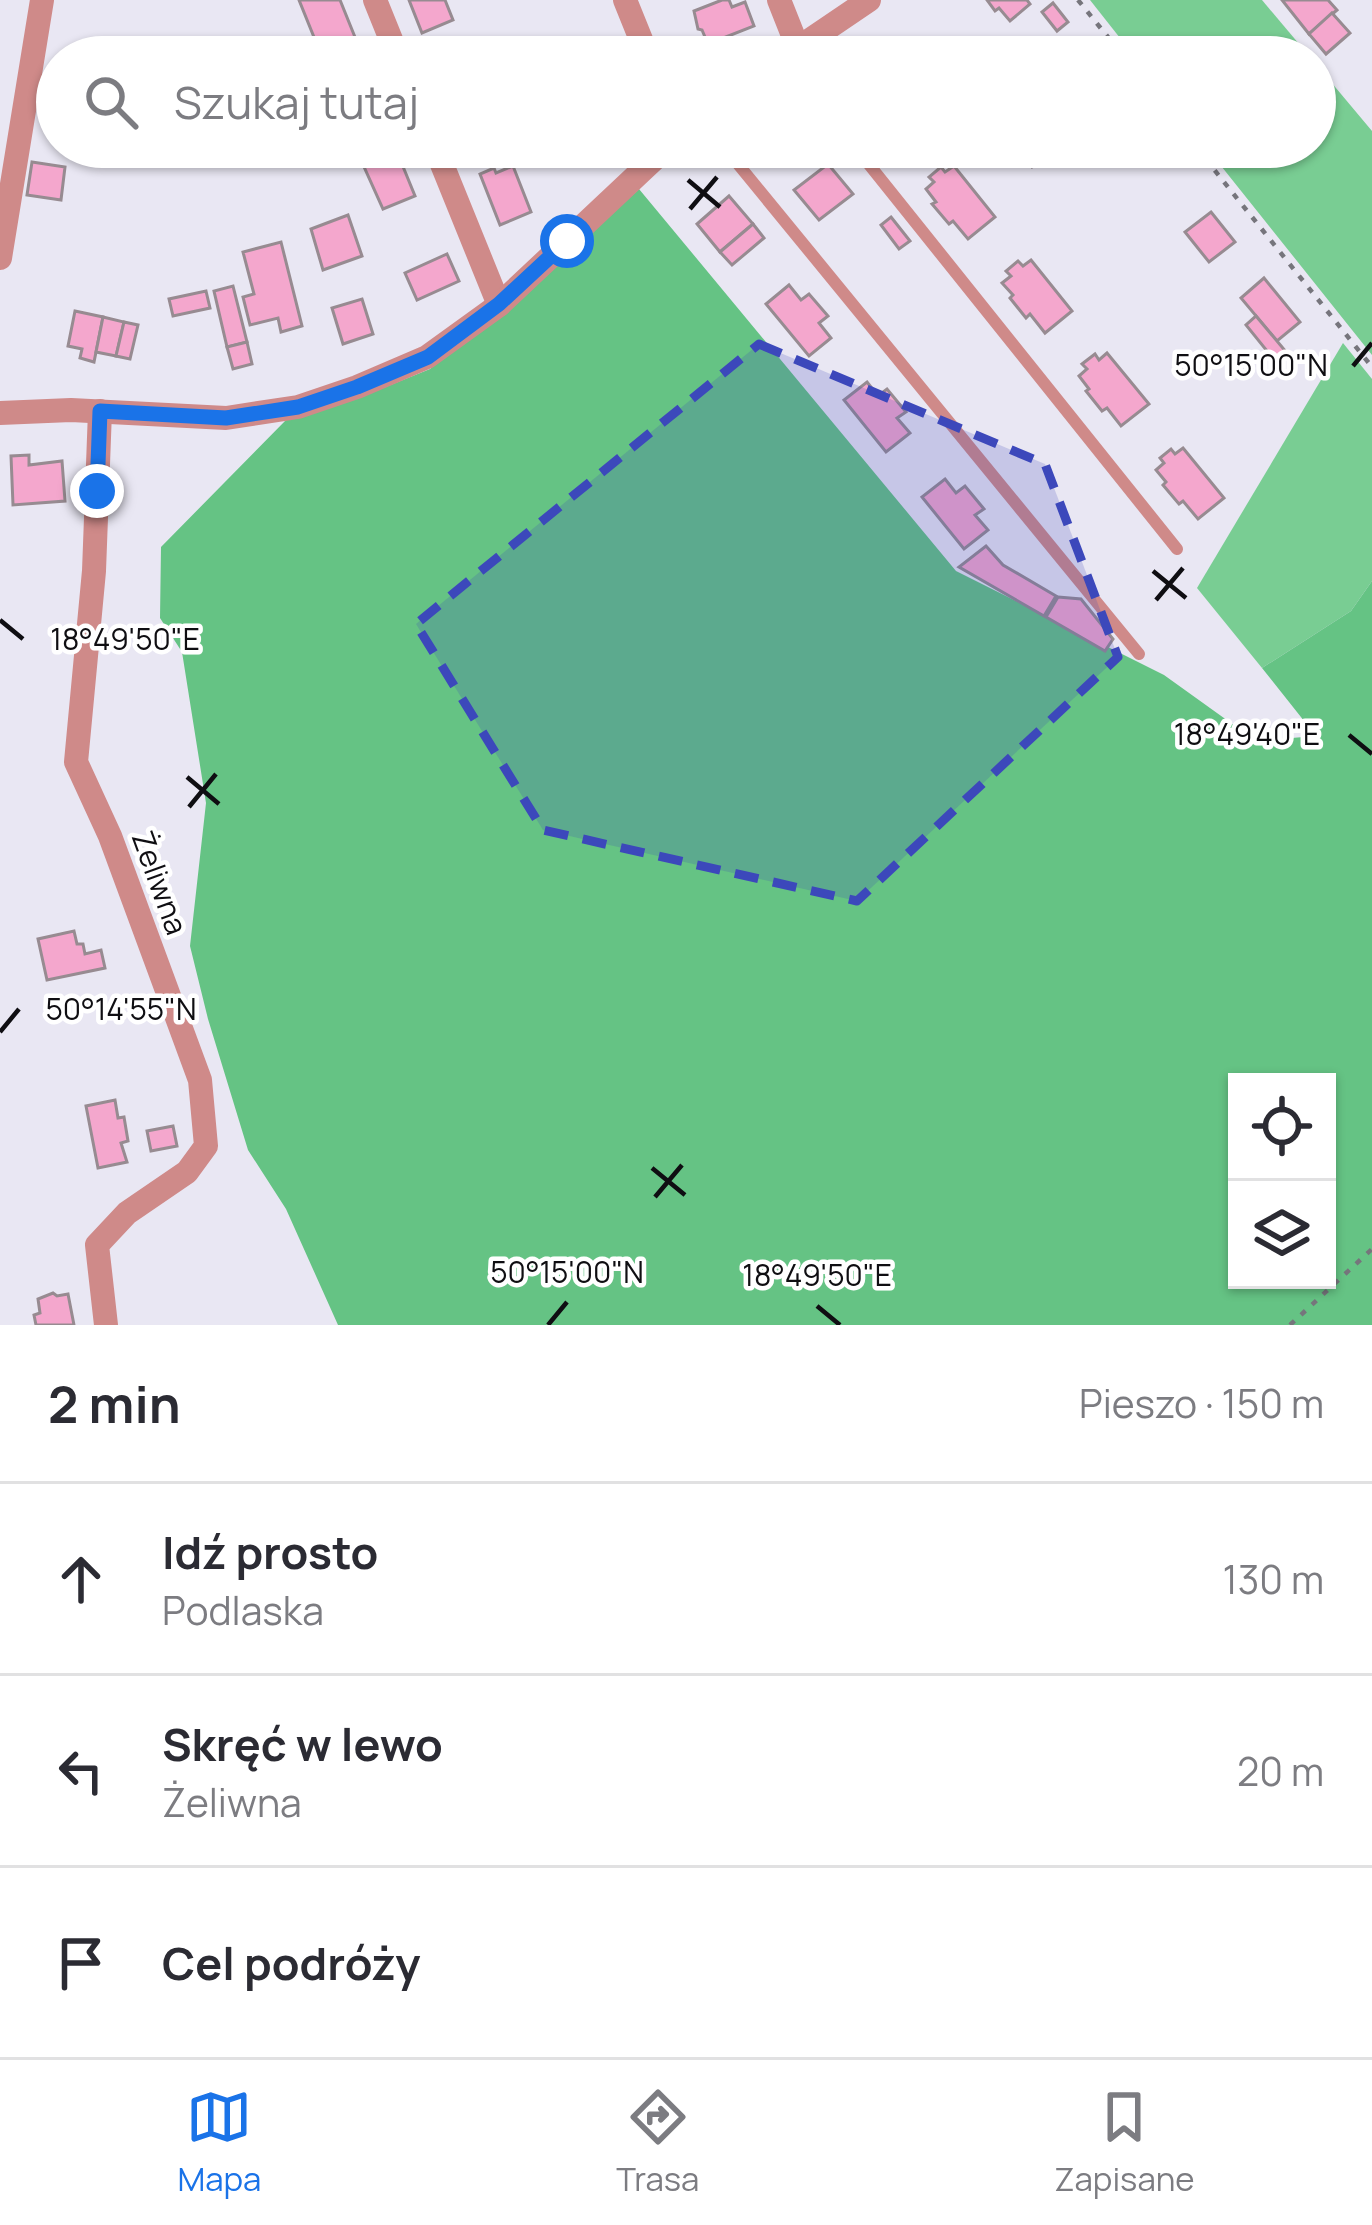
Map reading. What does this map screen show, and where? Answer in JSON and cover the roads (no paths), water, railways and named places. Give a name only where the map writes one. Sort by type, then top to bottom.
[{"type":"street","points":[[36,36],[42,0]]},
{"type":"street","points":[[375,0],[390,36]]},
{"type":"street","points":[[625,0],[639,36]]},
{"type":"street","points":[[779,0],[788,36]]},
{"type":"street","points":[[808,36],[834,11],[869,0]]},
{"type":"street","points":[[0,258],[36,37]]},
{"type":"street","points":[[444,168],[499,304]]},
{"type":"street","points":[[0,413],[100,411],[226,418],[298,407],[357,387],[428,357],[499,304],[645,168]]},
{"type":"street","name":"Żeliwna","points":[[100,411],[94,571],[76,762],[110,836],[200,1080],[206,1146],[187,1172],[127,1213],[97,1245],[106,1325]]},
{"type":"lane","points":[[741,168],[1139,654]]},
{"type":"lane","points":[[872,168],[1177,549]]}]
